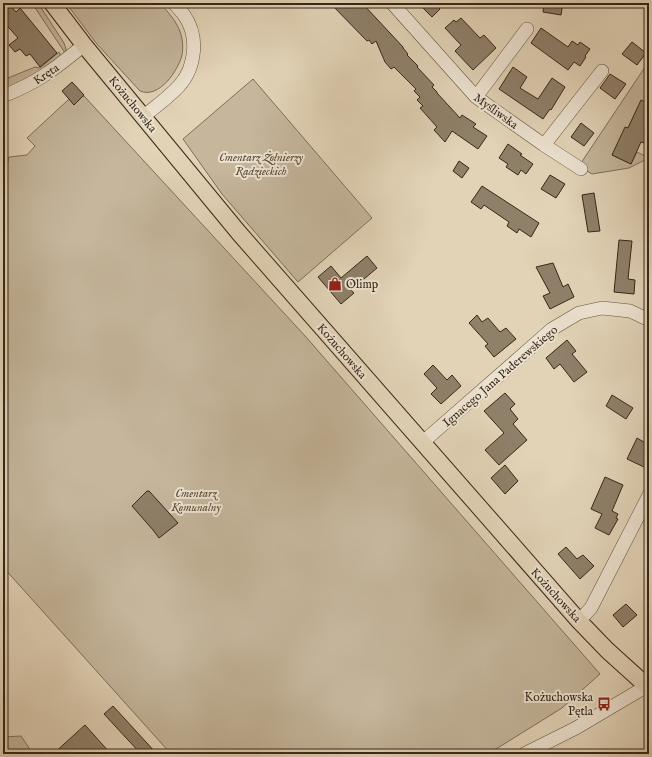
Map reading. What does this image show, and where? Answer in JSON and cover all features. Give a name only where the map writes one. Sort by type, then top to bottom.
[{"type":"main road","name":"Kożuchowska","points":[[52,3],[84,45],[239,233],[579,621],[607,650],[648,687]]},
{"type":"street","points":[[144,116],[179,86],[190,67],[194,49],[192,34],[185,16],[174,3]]},
{"type":"street","name":"Myśliwska","points":[[392,3],[476,98],[581,169]]},
{"type":"street","points":[[476,98],[527,29]]},
{"type":"street","name":"Kręta","points":[[3,96],[24,88],[52,72],[84,45]]},
{"type":"street","points":[[544,145],[602,71]]},
{"type":"street","name":"Ignacego Jana Paderewskiego","points":[[423,442],[552,329],[579,313],[602,308],[630,311],[649,320]]},
{"type":"street","points":[[579,621],[591,608],[649,495]]},
{"type":"street","name":"Kożuchowska","points":[[524,754],[576,728],[648,687]]},
{"type":"green space","points":[[32,3],[38,3],[64,43],[66,49],[65,53]]},
{"type":"green space","points":[[66,3],[160,3],[177,24],[181,34],[183,49],[182,55],[172,76],[161,87],[154,91],[140,91],[96,43]]},
{"type":"green space","points":[[59,52],[61,57],[40,72],[3,91],[3,80],[35,67],[40,68]]},
{"type":"green space","points":[[649,61],[649,96],[646,102],[637,109],[612,155],[631,164],[637,152],[649,158],[629,168],[592,174],[582,168],[581,163]]},
{"type":"green space","name":"Cmentarz Żołnierzy Radzieckich","points":[[253,79],[372,218],[298,282],[222,194],[183,139]]},
{"type":"green space","name":"Cmentarz Komunalny","points":[[84,96],[306,337],[600,674],[562,708],[488,754],[171,754],[3,567],[3,184],[9,157],[27,155],[35,146],[27,138],[68,100]]},
{"type":"green space","points":[[21,736],[33,754],[3,754],[3,737]]},
{"type":"building","points":[[330,3],[362,3],[403,47],[408,54],[407,55],[434,85],[432,87],[460,118],[462,115],[476,124],[473,127],[487,136],[478,149],[452,131],[445,142],[434,130],[437,127],[420,108],[423,106],[417,100],[420,97],[414,91],[416,89],[394,67],[391,69],[385,62],[376,41],[372,44],[369,40],[367,41]]},
{"type":"building","points":[[418,3],[435,3],[440,9],[432,17]]},
{"type":"building","points":[[544,3],[563,3],[561,15],[543,12]]},
{"type":"building","points":[[11,6],[16,12],[20,8],[57,53],[40,67],[30,54],[26,56],[20,49],[15,52],[9,45],[18,38],[3,21],[3,12]]},
{"type":"building","points":[[461,18],[480,38],[484,35],[496,48],[473,70],[455,51],[461,45],[445,28],[454,20],[456,22]]},
{"type":"building","points":[[541,28],[568,47],[572,41],[578,45],[580,42],[590,49],[580,66],[574,62],[568,70],[531,43]]},
{"type":"building","points":[[632,42],[646,53],[637,65],[622,54]]},
{"type":"building","points":[[513,67],[527,77],[520,88],[538,99],[552,78],[565,87],[551,110],[550,109],[543,119],[499,89]]},
{"type":"building","points":[[610,74],[626,84],[615,99],[600,88]]},
{"type":"building","points":[[72,82],[84,95],[74,105],[62,91]]},
{"type":"building","points":[[641,100],[649,104],[649,132],[644,143],[641,142],[631,164],[612,155],[625,127],[628,128]]},
{"type":"building","points":[[581,123],[594,133],[584,146],[571,137]]},
{"type":"building","points":[[508,144],[533,164],[526,174],[521,170],[518,175],[506,167],[508,164],[499,158]]},
{"type":"building","points":[[459,161],[469,168],[462,178],[453,171]]},
{"type":"building","points":[[550,175],[565,184],[556,198],[541,189]]},
{"type":"building","points":[[482,186],[539,223],[531,237],[519,229],[517,233],[507,226],[509,222],[484,205],[481,209],[471,202]]},
{"type":"building","points":[[594,193],[600,231],[588,232],[582,195]]},
{"type":"building","points":[[619,240],[632,241],[628,279],[635,280],[634,294],[614,292]]},
{"type":"building","points":[[367,256],[377,268],[351,290],[354,293],[341,304],[318,277],[331,266],[341,278]]},
{"type":"building","points":[[553,263],[563,287],[568,284],[574,297],[550,309],[543,296],[550,293],[536,267]]},
{"type":"building","points":[[477,315],[482,322],[488,318],[500,332],[506,328],[516,339],[494,357],[485,346],[488,344],[469,323]]},
{"type":"building","points":[[567,340],[576,351],[572,354],[587,372],[574,382],[560,364],[554,369],[546,358]]},
{"type":"building","points":[[433,365],[447,380],[452,375],[461,386],[441,404],[431,394],[437,388],[424,374]]},
{"type":"building","points":[[505,393],[515,404],[510,409],[518,419],[513,424],[527,440],[499,465],[485,450],[504,433],[484,411]]},
{"type":"building","points":[[612,395],[633,408],[626,419],[606,406]]},
{"type":"building","points":[[637,438],[649,445],[649,457],[644,467],[627,459]]},
{"type":"building","points":[[505,465],[518,481],[505,494],[491,478]]},
{"type":"building","points":[[605,477],[623,485],[612,511],[618,514],[616,518],[618,519],[609,535],[595,528],[602,514],[591,509]]},
{"type":"building","points":[[147,491],[149,491],[178,523],[159,538],[132,506]]},
{"type":"building","points":[[566,547],[577,559],[583,555],[594,566],[580,579],[558,554]]},
{"type":"building","points":[[626,604],[637,615],[623,627],[613,615]]},
{"type":"building","points":[[113,706],[157,754],[141,754],[104,714]]},
{"type":"building","points":[[85,725],[111,754],[53,754]]},
{"type":"place","name":"Olimp","points":[[335,284]]},
{"type":"place","name":"Kożuchowska Pętla","points":[[604,704]]}]
